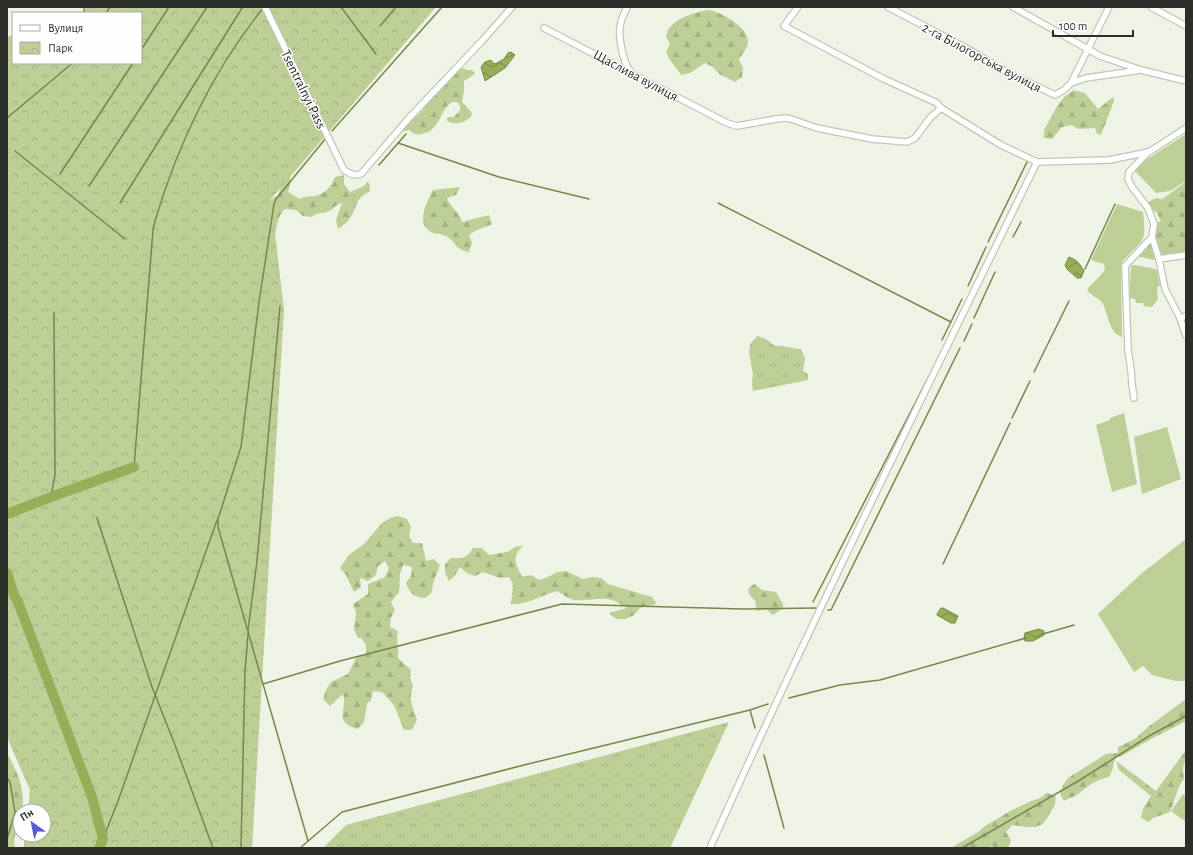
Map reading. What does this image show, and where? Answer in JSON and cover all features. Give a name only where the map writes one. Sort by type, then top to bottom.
[{"type":"street","name":"Tsentralnyi Pass","points":[[265,7],[268,16],[344,170],[351,174],[357,175],[361,174],[409,118],[512,7]]},
{"type":"street","points":[[627,7],[620,23],[621,44],[626,66],[630,72]]},
{"type":"street","points":[[798,7],[784,26],[884,79],[937,103],[941,108],[1001,145],[1037,162],[1109,160],[1148,152]]},
{"type":"street","name":"2-га Білогорська вулиця","points":[[888,7],[896,9],[1005,71],[1055,95],[1064,90],[1071,83]]},
{"type":"street","points":[[1012,7],[1100,56],[1141,70],[1186,81]]},
{"type":"street","points":[[1071,83],[1089,50],[1109,7]]},
{"type":"street","points":[[1151,7],[1186,26]]},
{"type":"street","name":"Щаслива вулиця","points":[[544,28],[727,123],[737,126],[776,118],[788,118],[817,128],[872,139],[892,142],[907,142],[915,138],[930,118],[941,108]]},
{"type":"street","points":[[1071,83],[1086,78],[1141,70]]},
{"type":"street","points":[[1186,128],[1148,152],[1129,172],[1128,179],[1132,187],[1148,208],[1154,224],[1152,237],[1159,260],[1165,289],[1183,317],[1186,336]]},
{"type":"street","points":[[710,848],[747,765],[1037,162]]},
{"type":"street","points":[[1134,398],[1128,350],[1125,266],[1152,237]]},
{"type":"street","points":[[1159,260],[1186,255]]},
{"type":"green space","points":[[85,7],[436,7],[271,199],[284,310],[252,848],[24,848],[24,843],[52,843],[52,803],[29,803],[30,790],[9,742],[7,733],[7,37],[12,35],[12,64],[142,64],[142,12],[81,12],[85,11]]},
{"type":"green space","points":[[710,10],[721,14],[734,22],[745,32],[747,37],[748,43],[739,60],[743,68],[742,77],[735,82],[719,74],[713,67],[705,63],[690,73],[681,75],[666,52],[670,44],[666,36],[668,30],[674,23],[688,15]]},
{"type":"green space","points":[[463,68],[472,70],[475,73],[464,81],[462,102],[472,113],[471,117],[459,123],[452,123],[446,120],[449,117],[454,117],[460,110],[460,105],[457,102],[452,102],[445,109],[436,125],[427,133],[418,134],[409,130],[402,132],[407,124],[424,109],[449,78]]},
{"type":"green space","points":[[1074,90],[1085,93],[1098,109],[1113,97],[1114,101],[1101,135],[1097,134],[1095,128],[1078,129],[1072,125],[1062,127],[1052,139],[1044,138],[1044,130],[1056,108],[1065,96]]},
{"type":"green space","points":[[1186,134],[1186,181],[1170,191],[1156,193],[1135,171],[1138,165]]},
{"type":"green space","points":[[344,175],[344,184],[350,192],[364,186],[368,181],[370,186],[370,191],[361,197],[346,223],[338,229],[336,220],[342,203],[329,211],[311,217],[303,216],[296,210],[285,209],[280,215],[274,239],[271,201],[274,197],[278,196],[281,187],[290,176],[288,192],[300,199],[322,193],[330,186],[335,177]]},
{"type":"green space","points":[[1186,182],[1186,252],[1157,255],[1156,259],[1153,260],[1138,256],[1153,236],[1157,223],[1161,221],[1157,213],[1147,205],[1148,203],[1153,199],[1162,199]]},
{"type":"green space","points":[[460,187],[456,195],[447,198],[462,222],[489,215],[492,224],[469,235],[472,243],[469,252],[460,249],[446,236],[431,232],[426,228],[423,218],[428,200],[433,190]]},
{"type":"green space","points":[[1117,204],[1143,212],[1144,223],[1142,241],[1122,262],[1122,337],[1114,332],[1102,302],[1087,290],[1105,270],[1104,264],[1091,260]]},
{"type":"green space","points":[[1134,265],[1157,270],[1160,286],[1157,287],[1158,299],[1152,307],[1144,306],[1143,303],[1136,303],[1135,299],[1129,298],[1131,266]]},
{"type":"green space","points":[[757,336],[766,339],[775,346],[801,349],[805,358],[803,371],[808,374],[808,380],[753,391],[753,374],[749,352],[750,344]]},
{"type":"green space","points":[[1124,413],[1137,484],[1112,492],[1096,425]]},
{"type":"green space","points":[[1167,427],[1181,479],[1142,494],[1134,437]]},
{"type":"green space","points":[[398,516],[407,519],[411,527],[409,536],[413,543],[422,543],[426,561],[434,559],[440,565],[433,583],[432,592],[425,598],[415,596],[409,590],[406,583],[411,576],[412,567],[403,565],[400,574],[399,592],[391,602],[395,610],[391,618],[390,627],[398,631],[398,658],[411,670],[410,677],[413,686],[411,700],[417,720],[412,730],[404,730],[394,705],[382,692],[373,691],[371,700],[367,704],[364,722],[358,729],[345,723],[343,719],[343,694],[330,706],[323,699],[331,682],[348,674],[356,658],[366,654],[366,645],[361,638],[358,638],[354,630],[356,613],[353,604],[368,594],[368,584],[385,577],[389,568],[385,561],[378,566],[376,575],[368,581],[360,578],[361,587],[354,592],[346,575],[340,568],[349,555],[364,544],[382,523],[390,518]]},
{"type":"green space","points":[[1186,539],[1186,681],[1176,681],[1152,675],[1143,666],[1134,672],[1098,614],[1142,573]]},
{"type":"green space","points":[[524,545],[517,553],[516,557],[516,564],[522,577],[531,575],[539,580],[557,572],[566,571],[583,579],[592,577],[601,578],[608,584],[652,597],[657,604],[640,608],[634,615],[625,619],[616,619],[609,613],[627,608],[619,603],[606,599],[574,600],[557,591],[523,603],[511,604],[513,584],[509,577],[500,578],[483,572],[475,576],[467,573],[460,567],[449,581],[445,573],[445,564],[451,558],[464,557],[469,554],[473,548],[482,548],[489,555],[507,552],[515,547]]},
{"type":"green space","points":[[755,584],[762,590],[776,592],[783,604],[783,608],[773,615],[766,609],[757,611],[755,601],[749,594],[748,590]]},
{"type":"green space","points":[[1186,699],[1186,721],[1120,757],[1117,756],[1117,754],[1109,777],[1096,781],[1076,795],[1064,801],[1060,794],[1063,785],[1068,778],[1106,754],[1118,753],[1118,747],[1135,739],[1148,727]]},
{"type":"green space","points":[[729,722],[670,848],[323,848],[346,825]]},
{"type":"green space","points":[[1186,750],[1186,761],[1184,763],[1183,770],[1184,779],[1177,791],[1170,812],[1153,818],[1149,822],[1141,818],[1143,809],[1151,796],[1119,770],[1116,761],[1156,791]]},
{"type":"green space","points":[[7,753],[20,781],[23,803],[12,803],[12,843],[14,843],[15,848],[7,848]]},
{"type":"green space","points":[[1047,793],[1056,796],[1055,805],[1043,824],[1035,827],[1012,825],[1006,832],[1011,840],[1008,848],[995,848],[992,846],[987,848],[951,848],[1010,811],[1040,798]]},
{"type":"green space","points":[[1183,794],[1186,797],[1186,822],[1171,811]]},
{"type":"water","points":[[511,52],[515,55],[505,68],[485,81],[481,67],[485,62],[491,60],[495,64],[504,59],[508,53]]},
{"type":"water","points":[[1069,257],[1078,262],[1084,271],[1081,278],[1077,278],[1067,269],[1065,265]]},
{"type":"water","points":[[941,608],[958,616],[955,623],[951,623],[937,615]]},
{"type":"water","points":[[1039,629],[1044,631],[1044,635],[1033,641],[1025,641],[1025,633]]},
{"type":"waterway","points":[[84,7],[84,12]]},
{"type":"waterway","points":[[107,12],[110,7]]},
{"type":"waterway","points":[[142,48],[169,7]]},
{"type":"waterway","points":[[89,186],[207,7]]},
{"type":"waterway","points":[[134,467],[153,230],[155,221],[164,192],[186,136],[199,109],[229,56],[264,7]]},
{"type":"waterway","points":[[341,7],[376,54]]},
{"type":"waterway","points":[[380,26],[396,7]]},
{"type":"waterway","points":[[332,131],[442,7]]},
{"type":"waterway","points":[[120,203],[242,8]]},
{"type":"waterway","points":[[7,118],[71,64]]},
{"type":"waterway","points":[[60,174],[132,64]]},
{"type":"waterway","points":[[379,165],[406,134]]},
{"type":"waterway","points":[[308,841],[218,527],[218,519],[241,447],[259,302],[274,204],[276,199],[326,138]]},
{"type":"waterway","points":[[398,143],[499,177],[589,199]]},
{"type":"waterway","points":[[15,151],[125,239]]},
{"type":"waterway","points":[[988,242],[1027,162]]},
{"type":"waterway","points":[[718,203],[951,322]]},
{"type":"waterway","points":[[1085,269],[1115,204]]},
{"type":"waterway","points":[[1013,237],[1021,222]]},
{"type":"waterway","points":[[968,286],[986,247]]},
{"type":"waterway","points":[[974,318],[995,272]]},
{"type":"waterway","points":[[942,340],[962,299]]},
{"type":"waterway","points":[[1034,372],[1069,301]]},
{"type":"waterway","points":[[248,630],[257,561],[280,306]]},
{"type":"waterway","points":[[51,497],[55,475],[54,312]]},
{"type":"waterway","points":[[964,341],[972,324]]},
{"type":"waterway","points":[[828,610],[831,610],[960,348]]},
{"type":"waterway","points":[[813,602],[929,376]]},
{"type":"waterway","points":[[1012,418],[1030,381]]},
{"type":"waterway","points":[[943,564],[1010,423]]},
{"type":"waterway","points":[[7,514],[134,467]]},
{"type":"waterway","points":[[97,518],[152,687],[213,848]]},
{"type":"waterway","points":[[103,839],[118,801],[217,520]]},
{"type":"waterway","points":[[7,573],[14,595],[18,602],[92,797],[103,839],[99,848]]},
{"type":"waterway","points":[[263,684],[340,661],[562,604],[743,609],[816,608]]},
{"type":"waterway","points":[[1043,634],[1074,625]]},
{"type":"waterway","points":[[241,848],[245,671],[248,634]]},
{"type":"waterway","points":[[789,698],[840,685],[880,680],[1026,638]]},
{"type":"waterway","points":[[300,848],[342,812],[524,765],[750,710],[768,704]]},
{"type":"waterway","points":[[750,710],[755,728]]},
{"type":"waterway","points":[[962,848],[1080,780],[1149,736],[1186,716]]},
{"type":"waterway","points":[[764,755],[784,828]]},
{"type":"waterway","points":[[7,778],[10,782],[15,812],[7,839]]}]
